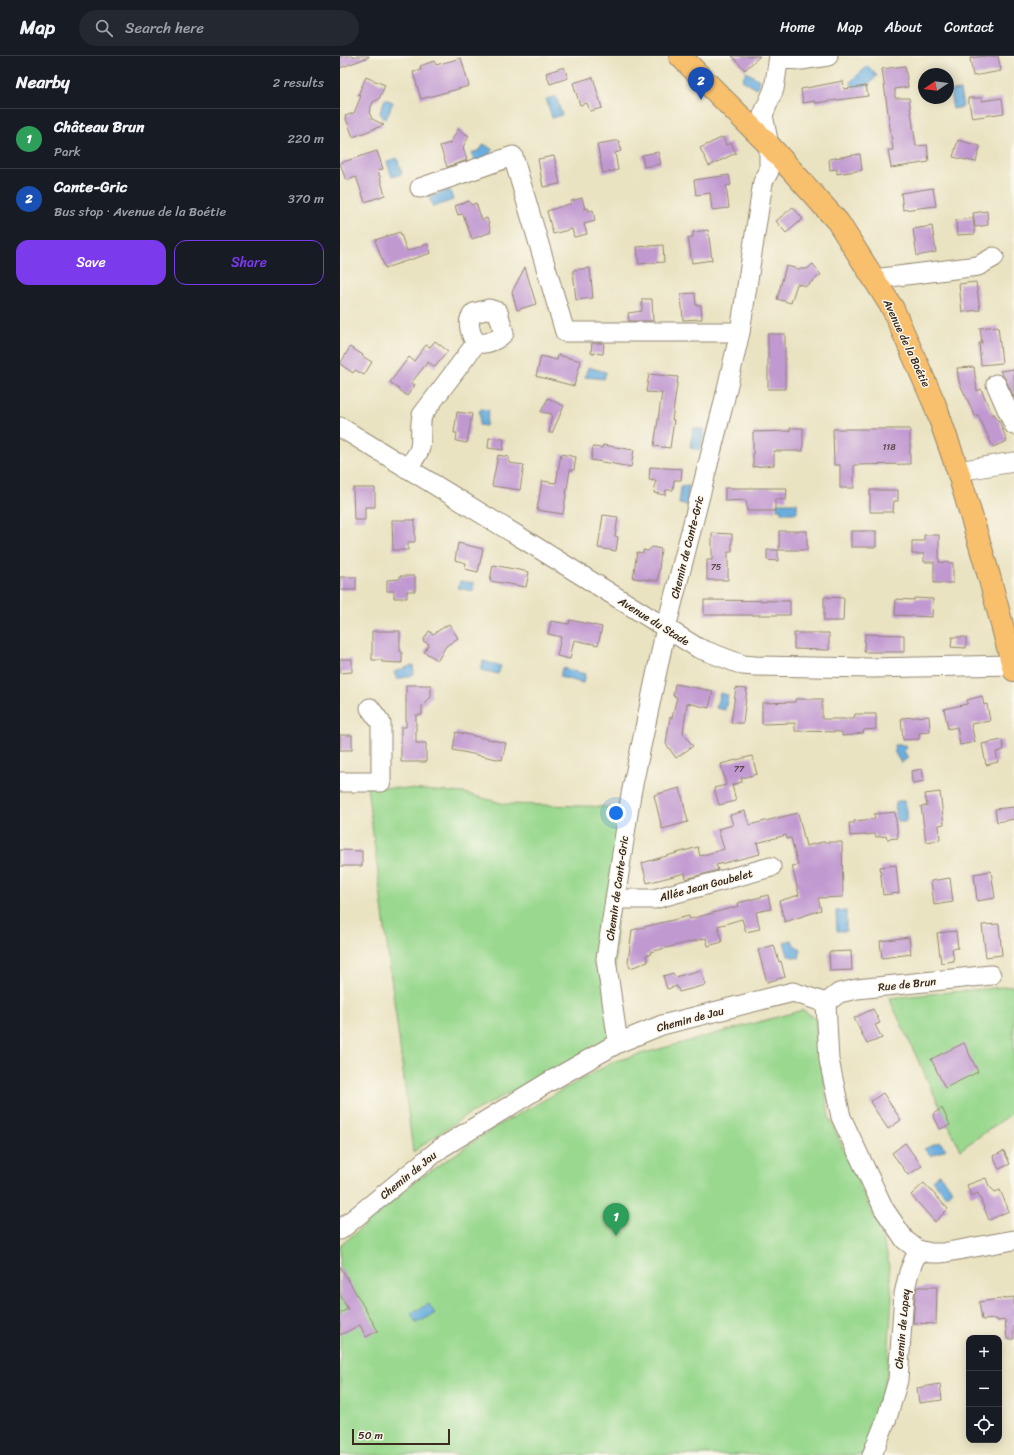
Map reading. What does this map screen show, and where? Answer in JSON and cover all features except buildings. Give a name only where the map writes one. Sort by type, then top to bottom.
[{"type":"main road","name":"Avenue de la Boétie","points":[[680,56],[769,145],[838,222],[893,309],[935,405],[958,471],[989,576],[1013,668]]},
{"type":"street","points":[[779,58],[801,60],[828,56]]},
{"type":"street","name":"Chemin de Cante-Gric","points":[[618,1043],[606,959],[631,794],[666,628],[723,406],[740,332],[763,182],[769,171],[769,145],[763,115],[774,88],[779,58]]},
{"type":"street","points":[[420,188],[512,156],[565,332],[740,332]]},
{"type":"street","points":[[874,279],[978,266],[994,257]]},
{"type":"street","points":[[406,468],[416,459],[421,446],[420,422],[422,415],[477,342]]},
{"type":"street","points":[[996,384],[1014,425]]},
{"type":"street","name":"Avenue du Stade","points":[[340,427],[698,648],[743,664],[755,666],[1013,668]]},
{"type":"street","points":[[958,471],[1014,462]]},
{"type":"street","points":[[340,782],[381,782],[381,723],[370,708]]},
{"type":"street","name":"Allée Jean Goubelet","points":[[615,899],[654,899],[771,867]]},
{"type":"street","name":"Rue de Brun","points":[[826,1003],[839,993],[857,989],[991,975]]},
{"type":"street","name":"Chemin de Jau","points":[[340,1230],[441,1148],[547,1083],[618,1043],[662,1025],[793,992],[826,1003]]},
{"type":"street","points":[[826,1003],[830,1060],[841,1117],[884,1209],[905,1240],[918,1250],[931,1253],[942,1253],[1014,1240]]},
{"type":"street","name":"Chemin de Lapey","points":[[872,1455],[887,1418],[898,1380],[904,1294],[909,1272],[918,1250]]},
{"type":"green space","points":[[367,786],[464,793],[505,804],[616,807],[621,814],[612,1039],[465,1116],[413,1152]]},
{"type":"green space","points":[[1014,986],[1014,1112],[960,1150],[889,998]]},
{"type":"green space","points":[[803,1010],[815,1018],[829,1117],[878,1226],[888,1257],[892,1297],[887,1374],[864,1455],[340,1455],[340,1246],[417,1180],[497,1126],[615,1061]]},
{"type":"water","points":[[868,66],[877,76],[859,93],[850,82]]},
{"type":"water","points":[[746,72],[758,79],[759,84],[757,87],[755,88],[742,80]]},
{"type":"water","points":[[960,90],[963,107],[953,109],[954,91]]},
{"type":"water","points":[[556,96],[562,115],[552,118],[546,99]]},
{"type":"water","points":[[385,99],[393,102],[386,119],[382,117],[380,112]]},
{"type":"water","points":[[484,144],[493,150],[486,159],[475,162],[472,153],[480,150]]},
{"type":"water","points":[[397,158],[402,174],[392,177],[387,162]]},
{"type":"water","points":[[450,190],[453,200],[433,207],[429,197]]},
{"type":"water","points":[[588,367],[606,372],[604,379],[585,377]]},
{"type":"water","points":[[481,409],[489,410],[486,426],[479,425],[479,412]]},
{"type":"water","points":[[693,428],[704,429],[701,450],[690,448]]},
{"type":"water","points":[[681,486],[689,486],[687,505],[679,504]]},
{"type":"water","points":[[777,503],[797,503],[797,513],[781,513],[781,509],[777,509]]},
{"type":"water","points":[[460,581],[474,583],[473,591],[458,588]]},
{"type":"water","points":[[483,661],[501,666],[498,674],[481,670]]},
{"type":"water","points":[[413,665],[414,674],[397,680],[394,672]]},
{"type":"water","points":[[562,668],[585,674],[583,683],[560,677]]},
{"type":"water","points":[[720,693],[728,695],[725,710],[716,708]]},
{"type":"water","points":[[894,745],[906,745],[907,748],[904,751],[908,758],[901,763],[895,753]]},
{"type":"water","points":[[897,801],[904,801],[907,808],[905,822],[899,822],[897,818],[895,809]]},
{"type":"water","points":[[836,911],[846,911],[846,931],[837,931]]},
{"type":"water","points":[[792,940],[794,945],[801,949],[799,958],[788,956],[784,942]]},
{"type":"water","points":[[940,1142],[946,1149],[931,1156],[924,1149]]},
{"type":"water","points":[[939,1174],[953,1190],[946,1196],[932,1180]]},
{"type":"water","points":[[429,1304],[435,1314],[416,1323],[411,1313]]},
{"type":"place","name":"Cante-Gric","points":[[701,100]]},
{"type":"place","name":"Château Brun","points":[[616,1236]]}]
